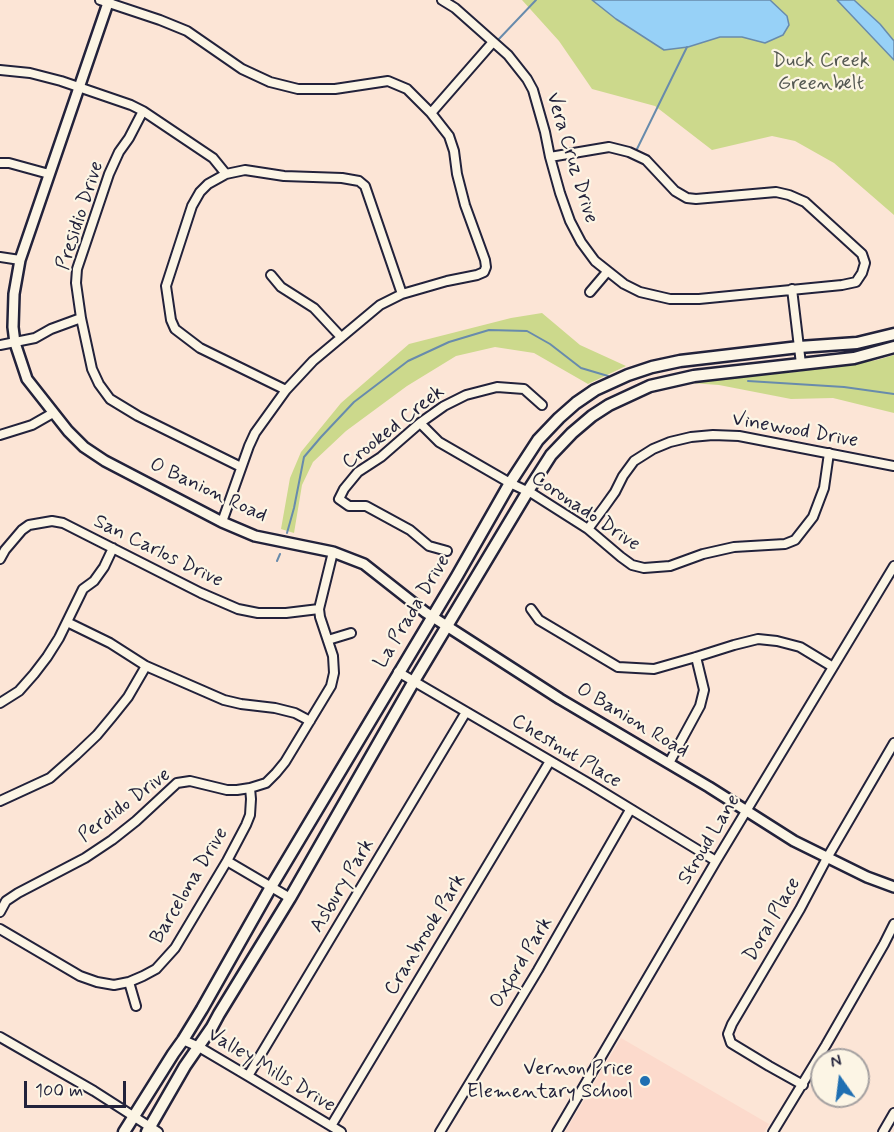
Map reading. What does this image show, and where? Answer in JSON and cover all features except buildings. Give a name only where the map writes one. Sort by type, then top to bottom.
[{"type":"main road","name":"La Prada Drive","points":[[124,1132],[202,1009],[271,887],[510,483],[538,440],[559,418],[595,390],[652,367],[680,361],[799,347],[857,343],[894,334]]},
{"type":"main road","name":"La Prada Drive","points":[[152,1130],[185,1066],[212,1027],[291,898],[414,681],[551,455],[592,416],[632,393],[650,386],[694,376],[854,358],[894,347]]},
{"type":"street","name":"Vera Cruz Drive","points":[[442,0],[455,8],[508,54],[533,90],[550,157],[570,221],[594,261],[624,284],[640,292],[670,299],[699,299],[842,285],[856,282],[862,273],[865,263],[862,254],[805,202],[789,195],[776,192],[687,198],[675,191],[646,160],[629,152],[609,147],[550,157]]},
{"type":"street","points":[[106,1],[187,32],[242,69],[270,82],[298,89],[335,89],[388,81],[407,89],[431,113],[449,136],[462,194],[486,267],[484,272],[477,275],[402,294],[380,305],[313,361],[286,390],[255,433],[222,522]]},
{"type":"street","name":"O Banion Road","points":[[106,1],[20,260],[14,294],[15,343],[30,383],[53,413],[84,447],[105,461],[222,522],[255,536],[333,552],[364,564],[432,617],[560,699],[669,763],[794,841],[867,878],[894,887]]},
{"type":"street","points":[[431,113],[493,42]]},
{"type":"street","points":[[0,70],[30,73],[61,81],[131,105],[213,158],[226,174]]},
{"type":"street","name":"Presidio Drive","points":[[143,111],[109,174],[77,269],[76,284],[81,318],[92,369],[110,399],[138,416],[241,467]]},
{"type":"street","points":[[0,163],[9,163],[49,174]]},
{"type":"street","points":[[286,390],[200,348],[175,329],[171,320],[166,286],[192,206],[208,184],[226,174],[245,170],[284,176],[342,178],[359,181],[365,186],[402,294]]},
{"type":"street","points":[[0,257],[20,260]]},
{"type":"street","points":[[590,292],[607,272]]},
{"type":"street","points":[[271,275],[281,287],[314,308],[341,337]]},
{"type":"street","points":[[792,289],[801,364]]},
{"type":"street","points":[[0,345],[35,338],[51,329],[81,318]]},
{"type":"street","name":"Crooked Creek","points":[[447,551],[429,546],[410,530],[366,506],[349,506],[339,500],[344,489],[358,472],[381,457],[420,423],[444,406],[466,395],[497,387],[524,389],[542,405]]},
{"type":"street","points":[[0,435],[32,425],[53,413]]},
{"type":"street","name":"Coronado Drive","points":[[420,423],[438,442],[528,491],[588,529],[633,565],[644,568],[670,566],[704,554],[734,547],[785,544],[795,540],[813,517],[824,488],[829,453]]},
{"type":"street","name":"Vinewood Drive","points":[[588,529],[615,492],[634,460],[670,442],[691,437],[739,436],[894,466]]},
{"type":"street","name":"San Carlos Drive","points":[[0,559],[3,549],[22,530],[37,523],[52,521],[63,523],[201,593],[238,609],[258,613],[286,613],[319,609]]},
{"type":"street","points":[[0,703],[19,691],[34,674],[59,638],[83,590],[94,581],[104,567],[113,548]]},
{"type":"street","name":"Perdido Drive","points":[[0,912],[6,901],[18,893],[85,858],[112,840],[177,783],[190,781],[227,790],[250,788],[266,783],[276,773],[331,686],[334,673],[333,656],[319,609],[333,552]]},
{"type":"street","name":"Stroud Lane","points":[[557,1132],[716,861],[894,566]]},
{"type":"street","points":[[531,609],[538,620],[618,667],[654,669],[759,639],[800,647],[833,667]]},
{"type":"street","points":[[67,622],[110,643],[146,666],[224,700],[276,708],[295,713],[309,721]]},
{"type":"street","points":[[328,640],[351,633]]},
{"type":"street","points":[[669,763],[700,706],[704,690],[696,657]]},
{"type":"street","points":[[0,801],[50,778],[76,755],[97,735],[128,697],[146,666]]},
{"type":"street","name":"Chestnut Place","points":[[398,672],[716,861]]},
{"type":"street","name":"Asbury Park","points":[[248,1076],[466,712]]},
{"type":"street","name":"Doral Place","points":[[802,1085],[731,1043],[728,1034],[894,743]]},
{"type":"street","name":"Cranbrook Park","points":[[331,1126],[549,761]]},
{"type":"street","name":"Barcelona Drive","points":[[0,928],[81,976],[97,982],[114,985],[129,982],[156,969],[175,948],[246,825],[250,807],[250,788]]},
{"type":"street","name":"Oxford Park","points":[[440,1132],[544,960],[630,810]]},
{"type":"street","points":[[227,861],[291,898]]},
{"type":"street","points":[[773,1132],[894,924]]},
{"type":"street","points":[[129,982],[136,1006]]},
{"type":"street","points":[[0,1037],[134,1115],[152,1130]]},
{"type":"street","name":"Valley Mills Drive","points":[[183,1040],[199,1047],[341,1132]]},
{"type":"street","points":[[883,1132],[894,1113]]},
{"type":"shaded area","name":"Vernon Price Elementary School","points":[[621,1038],[769,1124],[764,1132],[565,1132]]},
{"type":"green space","name":"Duck Creek Greenbelt","points":[[522,0],[894,0],[894,215],[834,163],[795,141],[772,136],[712,150],[655,106],[592,89],[559,41]]},
{"type":"green space","points":[[542,313],[580,345],[626,366],[588,384],[534,353],[495,347],[456,356],[407,386],[346,431],[313,462],[302,485],[294,533],[281,529],[290,478],[301,452],[341,403],[409,344],[511,318]]},
{"type":"green space","points":[[894,355],[894,413],[833,398],[791,399],[719,385],[691,383],[796,372],[877,360]]},
{"type":"water","points":[[592,0],[770,0],[787,16],[789,25],[783,35],[765,43],[742,37],[720,37],[688,47],[664,50],[616,19]]},
{"type":"water","points":[[837,0],[854,0],[880,24],[894,41],[894,60]]},
{"type":"waterway","points":[[498,40],[536,0]]},
{"type":"waterway","points":[[637,149],[687,47]]},
{"type":"waterway","points":[[287,533],[304,457],[354,402],[408,361],[449,342],[489,330],[527,331],[550,344],[581,368],[608,376]]},
{"type":"waterway","points":[[748,381],[844,387],[894,394]]},
{"type":"waterway","points":[[277,561],[280,554]]},
{"type":"place","name":"Vernon Price Elementary School","points":[[645,1081]]}]
